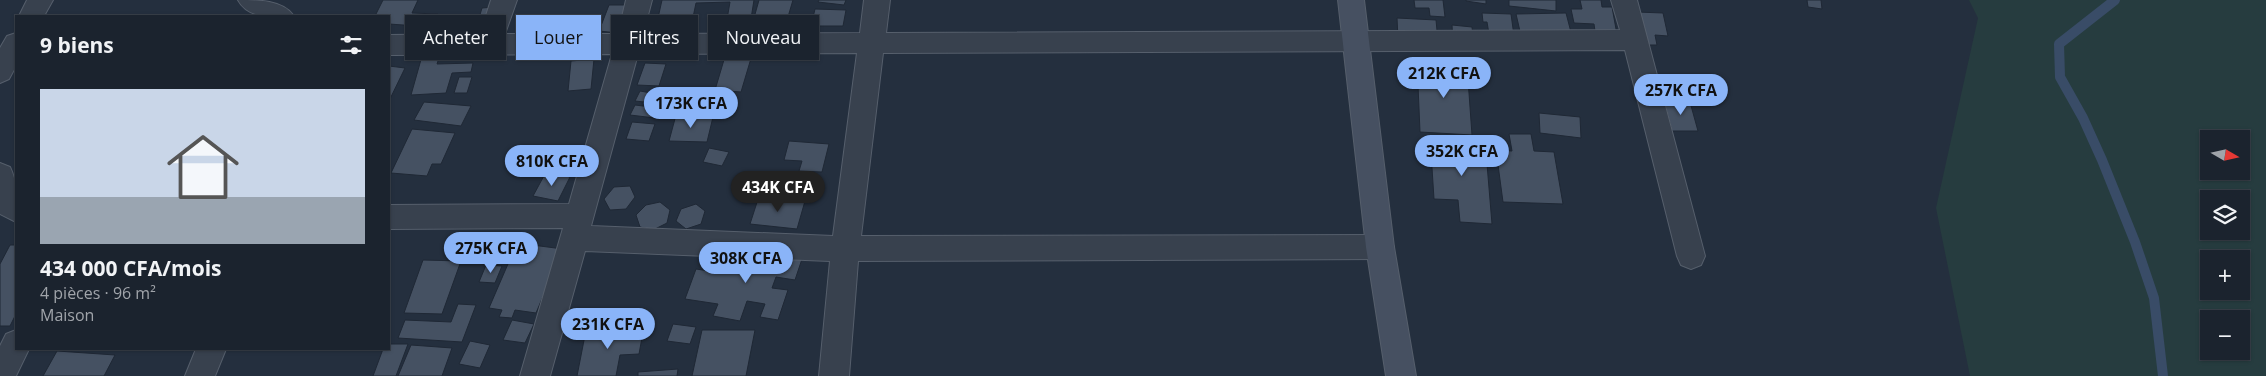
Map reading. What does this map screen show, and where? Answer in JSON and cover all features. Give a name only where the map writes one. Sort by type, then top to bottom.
[{"type":"street","points":[[32,15],[40,0]]},
{"type":"street","points":[[251,0],[279,15]]},
{"type":"street","points":[[499,15],[504,0]]},
{"type":"street","points":[[635,15],[639,0]]},
{"type":"street","points":[[834,376],[845,249],[877,0]]},
{"type":"street","points":[[1351,0],[1380,247],[1401,376]]},
{"type":"street","points":[[1624,0],[1691,256]]},
{"type":"street","points":[[698,44],[1635,40]]},
{"type":"street","points":[[506,44],[611,44]]},
{"type":"street","points":[[0,72],[15,45]]},
{"type":"street","points":[[390,45],[405,45]]},
{"type":"street","points":[[535,376],[624,60]]},
{"type":"street","points":[[0,175],[2,190],[11,207],[15,209]]},
{"type":"street","points":[[390,216],[577,227],[845,249],[1380,247]]},
{"type":"street","points":[[0,376],[15,346]]},
{"type":"street","points":[[200,376],[211,350]]},
{"type":"green space","points":[[1969,0],[2266,0],[2266,376],[1970,376],[1936,208],[1978,18]]},
{"type":"building","points":[[383,0],[418,0],[412,13],[438,14],[405,15],[405,25],[390,24],[390,15],[376,15]]},
{"type":"building","points":[[662,0],[754,0],[752,15],[728,15],[730,2],[696,3],[694,15],[659,15]]},
{"type":"building","points":[[759,0],[793,0],[789,15],[755,15]]},
{"type":"building","points":[[819,0],[846,0],[844,5],[818,2]]},
{"type":"building","points":[[1414,0],[1443,0],[1445,17],[1430,16],[1429,8],[1415,8]]},
{"type":"building","points":[[1486,0],[1486,4],[1466,1]]},
{"type":"building","points":[[1509,0],[1556,0],[1556,11],[1509,6]]},
{"type":"building","points":[[1580,0],[1601,0],[1602,7],[1612,7],[1618,40],[1578,39],[1577,30],[1595,31],[1594,24],[1574,23],[1571,9],[1582,9]]},
{"type":"building","points":[[1807,0],[1821,0],[1822,9],[1808,7]]},
{"type":"building","points":[[609,5],[627,5],[624,15],[611,15],[611,32],[601,31],[601,26]]},
{"type":"building","points":[[494,7],[492,15],[480,15],[482,8]]},
{"type":"building","points":[[815,9],[846,10],[843,26],[819,26],[819,15],[814,15]]},
{"type":"building","points":[[1637,12],[1663,13],[1668,36],[1655,35],[1657,45],[1644,45]]},
{"type":"building","points":[[1482,13],[1511,14],[1515,43],[1489,34],[1487,22],[1483,22]]},
{"type":"building","points":[[1566,13],[1573,40],[1522,40],[1516,14]]},
{"type":"building","points":[[1397,18],[1436,20],[1438,41],[1398,39]]},
{"type":"building","points":[[1452,25],[1472,27],[1474,44],[1453,43]]},
{"type":"building","points":[[421,60],[438,60],[437,64],[473,63],[471,72],[452,73],[446,93],[411,95]]},
{"type":"building","points":[[594,60],[591,89],[568,91],[571,61]]},
{"type":"building","points":[[724,60],[751,60],[741,92],[715,90]]},
{"type":"building","points":[[1417,62],[1467,65],[1472,135],[1420,132]]},
{"type":"building","points":[[645,63],[666,64],[659,86],[637,85]]},
{"type":"building","points":[[390,66],[405,68],[390,99]]},
{"type":"building","points":[[459,77],[472,77],[467,93],[454,93]]},
{"type":"building","points":[[640,91],[657,94],[653,103],[635,101]]},
{"type":"building","points":[[1664,101],[1690,102],[1698,131],[1672,131]]},
{"type":"building","points":[[424,102],[471,106],[461,126],[414,120]]},
{"type":"building","points":[[635,105],[659,108],[655,118],[630,115]]},
{"type":"building","points":[[1539,113],[1580,117],[1581,138],[1540,133]]},
{"type":"building","points":[[676,115],[713,117],[707,142],[669,141]]},
{"type":"building","points":[[632,122],[655,124],[649,141],[626,139]]},
{"type":"building","points":[[412,129],[455,133],[441,164],[432,164],[427,176],[391,173]]},
{"type":"building","points":[[1509,134],[1531,134],[1534,151],[1554,152],[1563,204],[1503,202],[1496,150],[1512,151]]},
{"type":"building","points":[[1430,137],[1485,140],[1492,224],[1460,222],[1458,200],[1434,199]]},
{"type":"building","points":[[789,141],[829,144],[822,172],[799,171],[802,161],[784,160]]},
{"type":"building","points":[[709,148],[729,152],[722,166],[703,162]]},
{"type":"building","points":[[546,172],[570,177],[558,201],[533,196]]},
{"type":"building","points":[[630,186],[635,197],[626,209],[610,210],[604,199],[614,187]]},
{"type":"building","points":[[759,196],[805,201],[797,229],[750,224]]},
{"type":"building","points":[[660,202],[670,210],[667,223],[653,230],[640,227],[636,215],[646,205]]},
{"type":"building","points":[[696,204],[705,211],[701,224],[686,229],[676,221],[681,209]]},
{"type":"building","points":[[517,243],[563,249],[536,313],[515,310],[512,318],[499,317],[502,310],[489,308]]},
{"type":"building","points":[[10,245],[15,245],[15,316],[10,326],[0,326],[0,264]]},
{"type":"building","points":[[766,250],[803,256],[795,280],[776,277],[772,288],[788,290],[778,320],[760,317],[765,304],[747,301],[740,321],[713,316],[718,304],[685,299],[696,269],[723,273],[730,254],[763,259]]},
{"type":"building","points":[[423,260],[461,261],[442,314],[404,313]]},
{"type":"building","points":[[486,265],[502,266],[495,283],[479,282]]},
{"type":"building","points":[[458,304],[476,305],[462,342],[398,338],[405,320],[451,322]]},
{"type":"building","points":[[512,320],[534,324],[525,343],[503,340]]},
{"type":"building","points":[[673,324],[696,327],[690,344],[667,341]]},
{"type":"building","points":[[644,327],[639,354],[620,355],[616,376],[577,376],[586,330]]},
{"type":"building","points":[[702,330],[755,330],[746,376],[692,376]]},
{"type":"building","points":[[470,341],[490,345],[480,368],[459,364]]},
{"type":"building","points":[[390,344],[408,344],[396,376],[373,376],[383,350],[390,350]]},
{"type":"building","points":[[411,345],[452,348],[442,376],[398,376]]},
{"type":"building","points":[[57,351],[115,355],[104,376],[43,376]]},
{"type":"building","points":[[678,369],[677,376],[638,376],[638,372]]},
{"type":"waterway","points":[[2115,0],[2059,44],[2060,77],[2083,118],[2135,242],[2154,298],[2163,376]]}]
